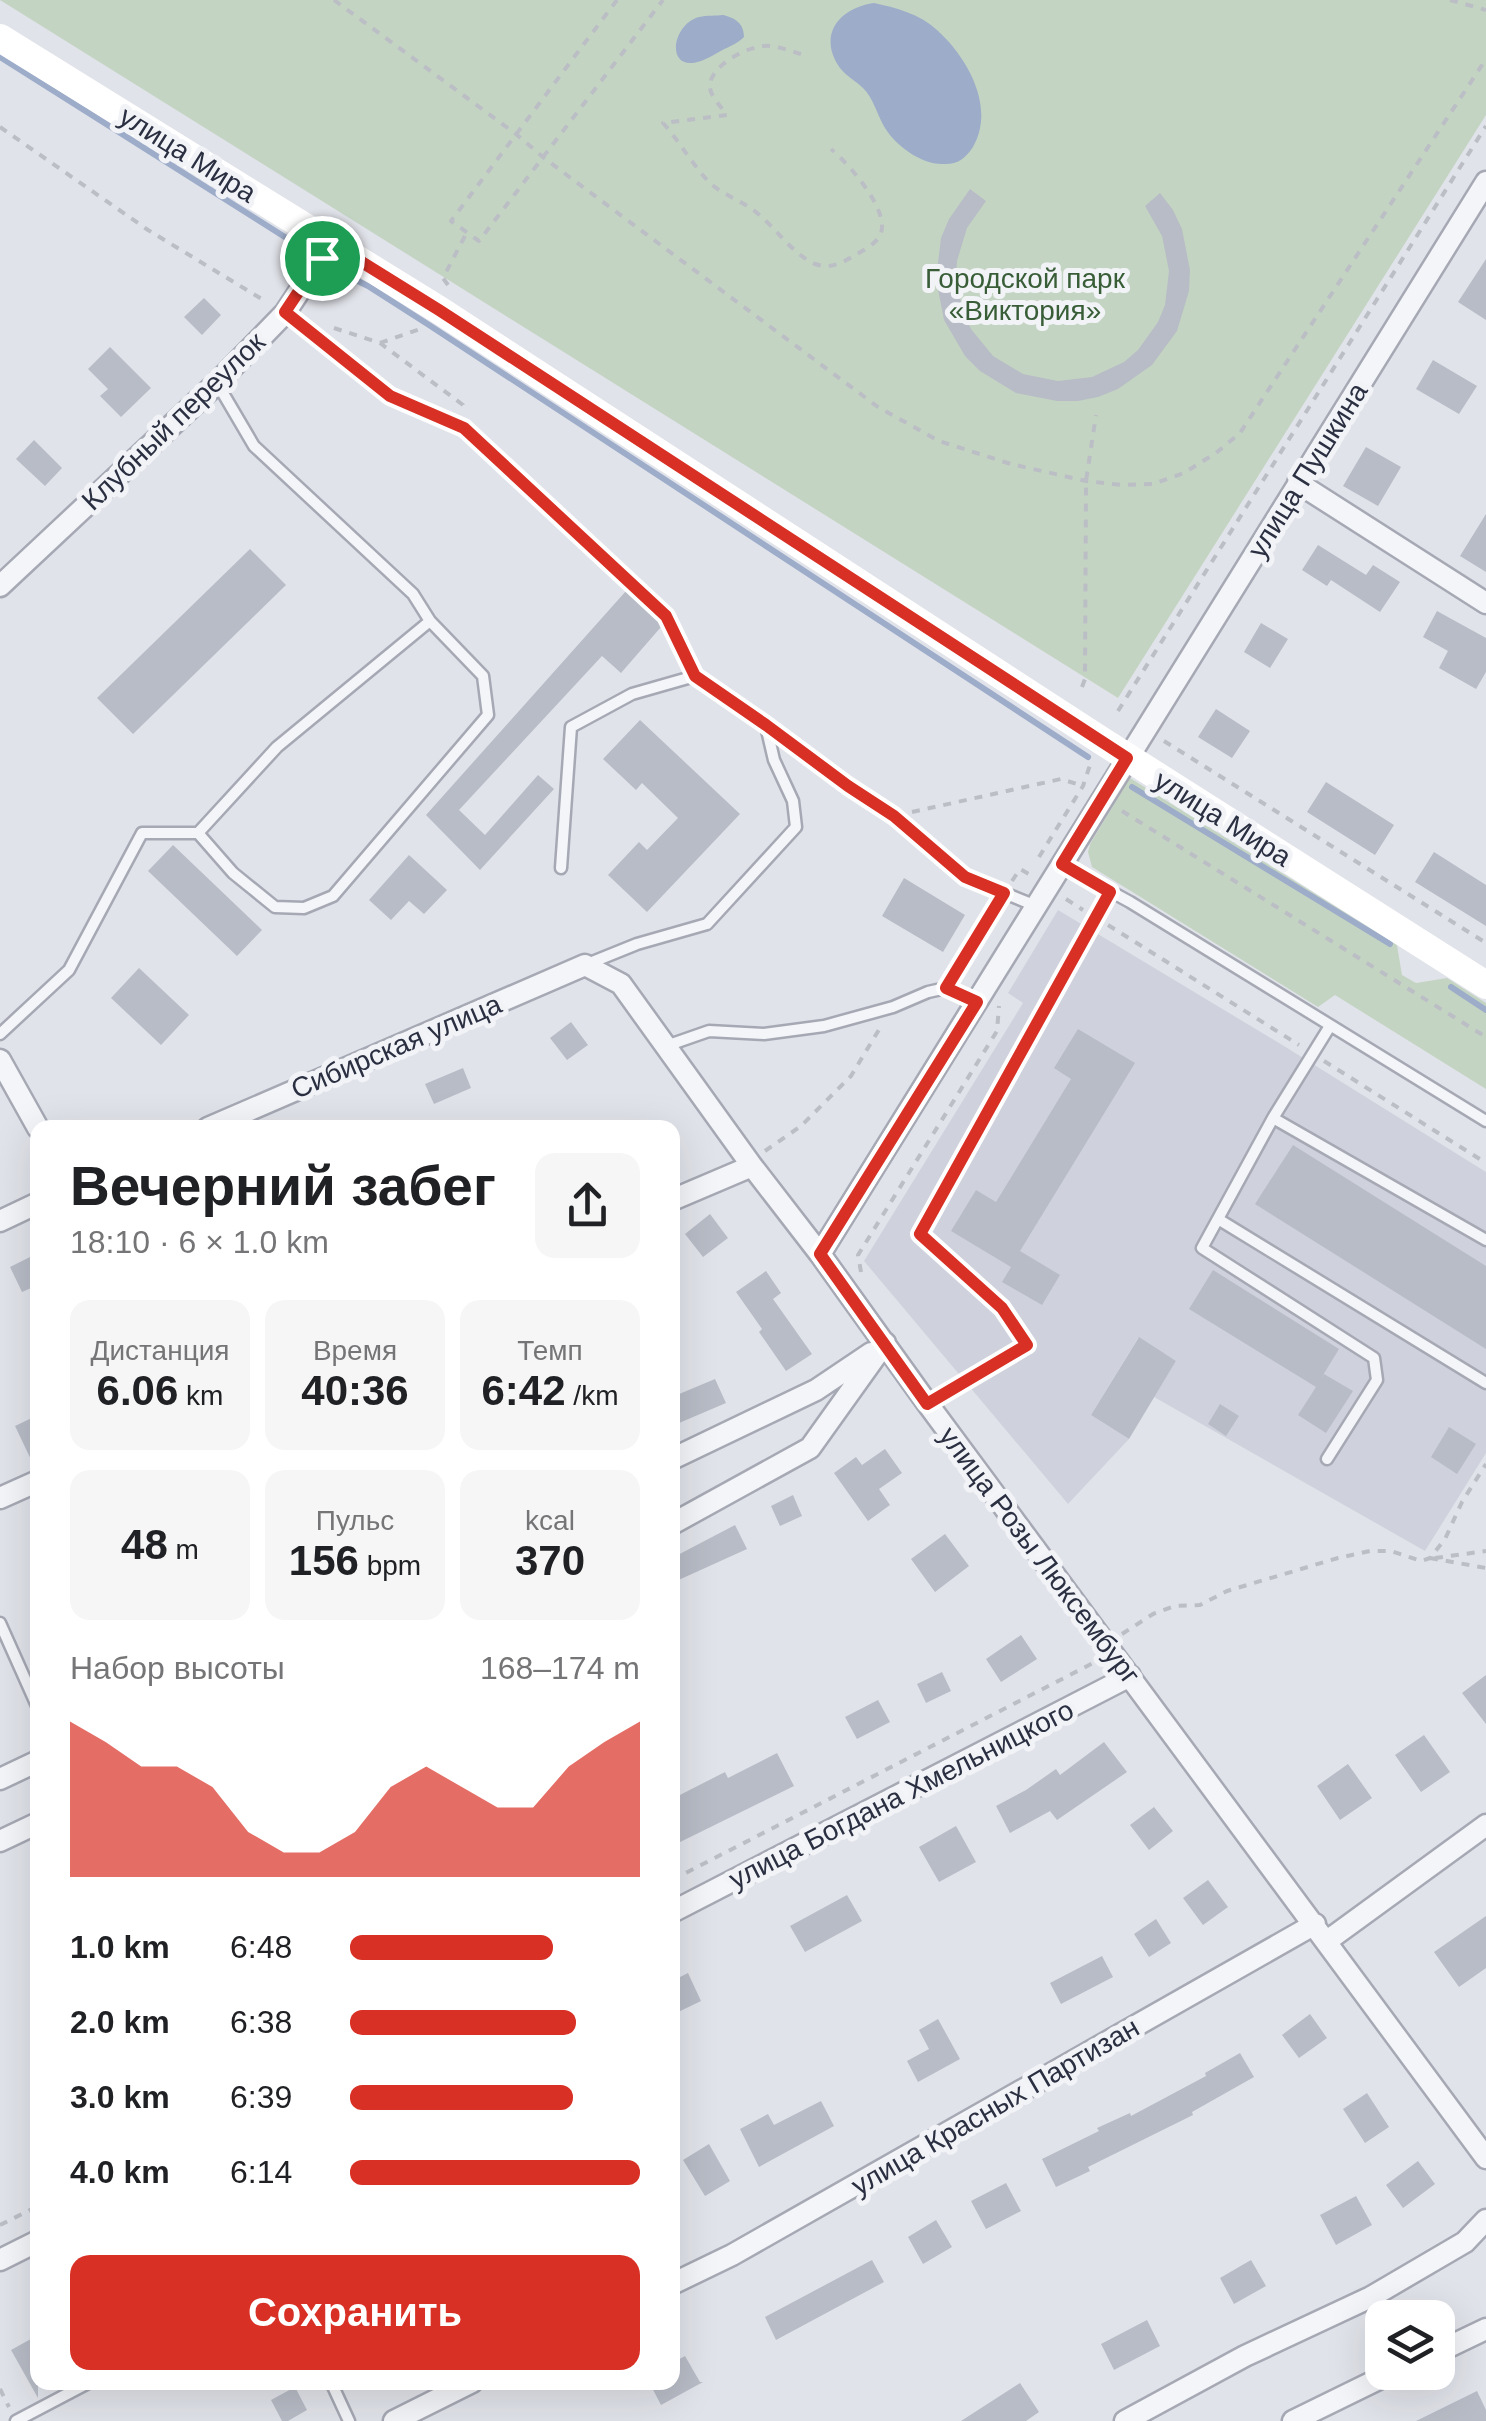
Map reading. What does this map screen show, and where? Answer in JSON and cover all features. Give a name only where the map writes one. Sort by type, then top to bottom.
[{"type":"main road","name":"улица Мира","points":[[0,38],[439,310],[1127,758],[1486,985]]},
{"type":"street","name":"улица Пушкина","points":[[820,1254],[1486,182]]},
{"type":"street","name":"Клубный переулок","points":[[0,586],[285,312],[331,243]]},
{"type":"street","points":[[1298,483],[1486,603]]},
{"type":"street","name":"улица Розы Люксембург","points":[[584,964],[621,984],[1486,2158]]},
{"type":"street","name":"Сибирская улица","points":[[226,1120],[584,964]]},
{"type":"street","points":[[0,1060],[34,1120]]},
{"type":"street","points":[[680,1197],[752,1166]]},
{"type":"street","points":[[0,1221],[30,1207]]},
{"type":"street","points":[[680,1455],[816,1390],[885,1343]]},
{"type":"street","points":[[680,1520],[810,1448],[885,1343]]},
{"type":"street","points":[[0,1498],[30,1485]]},
{"type":"street","name":"улица Богдана Хмельницкого","points":[[680,1908],[1130,1676]]},
{"type":"street","points":[[0,1779],[30,1765]]},
{"type":"street","name":"улица Красных Партизан","points":[[680,2280],[1321,1933],[1486,1825]]},
{"type":"street","points":[[0,1840],[30,1827]]},
{"type":"street","points":[[1125,2421],[1245,2356],[1371,2297],[1465,2242],[1486,2220]]},
{"type":"street","points":[[0,2260],[30,2244]]},
{"type":"street","points":[[1455,2344],[1486,2329]]},
{"type":"street","points":[[1292,2421],[1365,2385]]},
{"type":"street","points":[[394,2421],[456,2390]]},
{"type":"lane","points":[[285,312],[390,396],[464,428],[666,616],[695,676],[894,816],[965,877],[1036,906]]},
{"type":"lane","points":[[198,833],[233,873],[275,907],[304,908],[333,896],[488,715],[482,676],[430,621],[413,594],[254,446],[216,382]]},
{"type":"lane","points":[[0,1034],[69,970],[142,833],[198,833],[276,747],[430,621]]},
{"type":"lane","points":[[562,868],[571,726],[632,694],[695,676]]},
{"type":"lane","points":[[584,964],[706,924],[796,827],[793,801],[774,760],[766,725]]},
{"type":"lane","points":[[1062,864],[1486,1121]]},
{"type":"lane","points":[[927,1404],[1027,1345],[1002,1308],[920,1234],[1110,892]]},
{"type":"lane","points":[[666,1046],[709,1031],[764,1034],[824,1026],[946,988],[977,1002]]},
{"type":"lane","points":[[1327,1459],[1376,1380],[1374,1358],[1202,1248],[1330,1026]]},
{"type":"lane","points":[[1274,1118],[1486,1240]]},
{"type":"lane","points":[[1218,1219],[1486,1383]]},
{"type":"lane","points":[[0,1623],[30,1690]]},
{"type":"lane","points":[[16,2421],[75,2390]]},
{"type":"lane","points":[[334,2390],[349,2421]]},
{"type":"path","points":[[334,0],[878,407],[939,441],[1011,464],[1086,481],[1122,484],[1152,484],[1184,473],[1240,433],[1486,58]]},
{"type":"path","points":[[617,0],[452,221],[479,241],[663,0]]},
{"type":"path","points":[[1450,0],[1486,10]]},
{"type":"path","points":[[800,54],[769,46],[743,52],[716,72],[710,85],[727,115],[662,123],[721,192],[757,212],[799,253],[824,266],[834,266],[873,244],[880,236],[882,222],[861,182],[831,149]]},
{"type":"path","points":[[1118,711],[1486,126]]},
{"type":"path","points":[[0,128],[148,230],[285,312]]},
{"type":"path","points":[[443,278],[467,232]]},
{"type":"path","points":[[430,326],[380,343],[464,405],[464,428]]},
{"type":"path","points":[[1082,687],[1086,481],[1096,415]]},
{"type":"path","points":[[1163,741],[1486,943]]},
{"type":"path","points":[[1037,860],[1082,786],[1093,759]]},
{"type":"path","points":[[894,816],[1061,779],[1082,786]]},
{"type":"path","points":[[1118,808],[1486,1037]]},
{"type":"path","points":[[946,988],[1020,869],[1028,874]]},
{"type":"path","points":[[1062,896],[1486,1163]]},
{"type":"path","points":[[861,1271],[858,1255],[998,1030],[1000,996]]},
{"type":"path","points":[[752,1166],[765,1151],[801,1126],[851,1076],[893,1007]]},
{"type":"path","points":[[1430,1558],[1445,1539],[1486,1464]]},
{"type":"path","points":[[680,1876],[1098,1661],[1126,1631],[1153,1614],[1175,1606],[1200,1605],[1226,1591],[1370,1551],[1391,1551],[1420,1560],[1486,1551]]},
{"type":"path","points":[[1430,1558],[1486,1568]]},
{"type":"path","points":[[0,2225],[30,2210]]},
{"type":"shaded area","points":[[1058,910],[1486,1172],[1486,1453],[1425,1551],[1154,1397],[1176,1361],[1138,1338],[1091,1415],[1129,1439],[1068,1504],[864,1261],[1023,1003],[1008,993]]},
{"type":"green space","name":"Городской парк «Виктория»","points":[[0,0],[1486,0],[1486,115],[1118,698]]},
{"type":"green space","points":[[1130,778],[1397,945],[1402,975],[1416,983],[1447,978],[1486,1003],[1486,1089],[1335,995],[1318,1007],[1092,867],[1090,844]]},
{"type":"water","points":[[874,3],[908,12],[930,24],[968,68],[980,100],[981,116],[973,147],[960,160],[934,163],[902,147],[885,128],[867,92],[840,68],[833,56],[831,34],[835,25],[851,11]]},
{"type":"water","points":[[723,15],[738,22],[744,37],[699,62],[679,59],[677,41],[689,22]]},
{"type":"building","points":[[970,189],[986,201],[967,228],[957,261],[956,279],[963,313],[993,356],[1023,374],[1058,381],[1092,377],[1124,362],[1158,322],[1165,305],[1169,271],[1162,236],[1145,206],[1160,193],[1182,229],[1190,270],[1189,291],[1177,331],[1152,365],[1118,389],[1078,401],[1016,393],[980,371],[965,356],[944,320],[936,279],[941,238]]},
{"type":"building","points":[[1486,259],[1486,320],[1458,302]]},
{"type":"building","points":[[204,298],[221,315],[202,335],[184,317]]},
{"type":"building","points":[[110,347],[151,388],[121,417],[100,396],[108,389],[88,369]]},
{"type":"building","points":[[1433,360],[1477,386],[1459,414],[1416,389]]},
{"type":"building","points":[[34,440],[62,468],[45,486],[16,459]]},
{"type":"building","points":[[1366,447],[1401,467],[1378,506],[1343,486]]},
{"type":"building","points":[[1486,514],[1486,572],[1460,556]]},
{"type":"building","points":[[1318,545],[1366,575],[1373,565],[1400,582],[1380,612],[1331,580],[1327,586],[1302,570]]},
{"type":"building","points":[[250,549],[286,585],[133,734],[97,698]]},
{"type":"building","points":[[626,591],[661,627],[621,673],[602,656],[459,810],[485,835],[538,775],[554,789],[480,870],[426,815]]},
{"type":"building","points":[[1437,611],[1486,638],[1486,672],[1476,689],[1439,668],[1448,651],[1423,637]]},
{"type":"building","points":[[1261,623],[1288,639],[1270,668],[1244,652]]},
{"type":"building","points":[[1216,709],[1250,731],[1232,758],[1198,737]]},
{"type":"building","points":[[640,720],[740,814],[647,912],[608,875],[639,842],[647,850],[678,818],[642,783],[636,790],[603,759]]},
{"type":"building","points":[[1326,782],[1394,825],[1375,855],[1307,812]]},
{"type":"building","points":[[173,845],[262,930],[237,956],[148,871]]},
{"type":"building","points":[[1434,852],[1486,885],[1486,926],[1415,882]]},
{"type":"building","points":[[409,855],[447,890],[424,914],[409,901],[391,920],[369,900]]},
{"type":"building","points":[[904,878],[965,915],[943,952],[882,916]]},
{"type":"building","points":[[139,968],[189,1015],[161,1045],[111,998]]},
{"type":"building","points":[[571,1022],[588,1045],[567,1060],[550,1038]]},
{"type":"building","points":[[1078,1029],[1135,1063],[1020,1251],[1060,1275],[1042,1305],[1002,1282],[1011,1267],[951,1231],[976,1190],[996,1202],[1071,1079],[1054,1068]]},
{"type":"building","points":[[463,1068],[471,1088],[434,1104],[425,1084]]},
{"type":"building","points":[[1293,1145],[1486,1266],[1486,1349],[1255,1204]]},
{"type":"building","points":[[710,1214],[728,1238],[703,1257],[685,1234]]},
{"type":"building","points":[[30,1257],[30,1288],[22,1292],[10,1267]]},
{"type":"building","points":[[1213,1270],[1339,1349],[1320,1380],[1324,1374],[1353,1391],[1326,1433],[1298,1415],[1316,1387],[1189,1309]]},
{"type":"building","points":[[766,1271],[781,1293],[773,1299],[812,1354],[786,1371],[736,1292]]},
{"type":"building","points":[[1139,1337],[1176,1361],[1129,1439],[1091,1415]]},
{"type":"building","points":[[715,1379],[726,1403],[680,1423],[680,1394]]},
{"type":"building","points":[[1220,1404],[1239,1416],[1226,1436],[1208,1424]]},
{"type":"building","points":[[30,1419],[30,1458],[15,1426]]},
{"type":"building","points":[[1449,1427],[1476,1444],[1457,1474],[1431,1457]]},
{"type":"building","points":[[885,1449],[902,1473],[879,1489],[890,1505],[868,1521],[834,1473],[856,1457],[862,1465]]},
{"type":"building","points":[[793,1495],[802,1516],[780,1526],[771,1506]]},
{"type":"building","points":[[735,1525],[747,1549],[680,1579],[680,1554]]},
{"type":"building","points":[[945,1534],[969,1566],[935,1592],[911,1559]]},
{"type":"building","points":[[1021,1635],[1037,1659],[1001,1682],[986,1659]]},
{"type":"building","points":[[942,1672],[951,1691],[926,1703],[917,1684]]},
{"type":"building","points":[[1486,1675],[1486,1724],[1462,1693]]},
{"type":"building","points":[[878,1700],[890,1722],[857,1739],[845,1717]]},
{"type":"building","points":[[1424,1735],[1450,1772],[1421,1792],[1395,1755]]},
{"type":"building","points":[[1104,1742],[1127,1772],[1057,1820],[1050,1811],[1010,1833],[996,1806],[1056,1769],[1060,1775]]},
{"type":"building","points":[[777,1753],[794,1786],[680,1842],[680,1795],[725,1772],[728,1778]]},
{"type":"building","points":[[1348,1764],[1372,1798],[1340,1820],[1317,1786]]},
{"type":"building","points":[[1154,1807],[1173,1831],[1149,1850],[1130,1825]]},
{"type":"building","points":[[956,1826],[976,1862],[939,1882],[919,1847]]},
{"type":"building","points":[[1208,1880],[1228,1907],[1203,1925],[1183,1898]]},
{"type":"building","points":[[847,1895],[862,1921],[805,1952],[790,1926]]},
{"type":"building","points":[[1486,1916],[1486,1968],[1459,1987],[1434,1952]]},
{"type":"building","points":[[1156,1919],[1171,1943],[1149,1957],[1134,1934]]},
{"type":"building","points":[[1102,1956],[1113,1977],[1061,2004],[1050,1983]]},
{"type":"building","points":[[688,1973],[701,2001],[680,2011],[680,1977]]},
{"type":"building","points":[[1310,2014],[1327,2038],[1299,2058],[1282,2035]]},
{"type":"building","points":[[938,2019],[960,2059],[918,2082],[907,2061],[929,2049],[919,2030]]},
{"type":"building","points":[[1240,2053],[1254,2077],[1192,2112],[1193,2115],[1056,2187],[1042,2159],[1206,2076],[1205,2073]]},
{"type":"building","points":[[1367,2093],[1389,2127],[1365,2143],[1343,2109]]},
{"type":"building","points":[[821,2101],[834,2126],[759,2167],[740,2129],[768,2114],[774,2125]]},
{"type":"building","points":[[709,2144],[730,2181],[705,2196],[683,2160]]},
{"type":"building","points":[[1418,2161],[1435,2184],[1403,2208],[1386,2185]]},
{"type":"building","points":[[1006,2183],[1021,2211],[986,2229],[971,2201]]},
{"type":"building","points":[[1356,2196],[1372,2225],[1336,2245],[1320,2215]]},
{"type":"building","points":[[936,2220],[952,2247],[923,2264],[908,2237]]},
{"type":"building","points":[[872,2260],[884,2282],[776,2340],[765,2317]]},
{"type":"building","points":[[1251,2260],[1266,2286],[1234,2304],[1220,2278]]},
{"type":"building","points":[[1147,2320],[1160,2346],[1114,2370],[1101,2344]]},
{"type":"building","points":[[30,2339],[30,2384],[11,2350]]},
{"type":"building","points":[[685,2356],[703,2382],[661,2405],[653,2390],[680,2390],[680,2359]]},
{"type":"building","points":[[1020,2383],[1039,2412],[1026,2421],[961,2421]]},
{"type":"building","points":[[297,2390],[307,2410],[282,2421],[271,2400]]},
{"type":"building","points":[[1477,2391],[1486,2410],[1486,2421],[1416,2421]]},
{"type":"waterway","points":[[0,57],[307,251]]},
{"type":"waterway","points":[[335,270],[429,325],[1088,757]]},
{"type":"waterway","points":[[1132,787],[1390,944]]},
{"type":"waterway","points":[[1451,987],[1486,1010]]},
{"type":"route","points":[[331,243],[439,310],[1127,758],[1062,864],[1110,892],[920,1234],[1002,1308],[1027,1345],[927,1404],[820,1254],[977,1002],[946,988],[1004,893],[965,877],[894,816],[695,676],[666,616],[464,428],[390,396],[285,312],[322,258],[331,243]]}]
